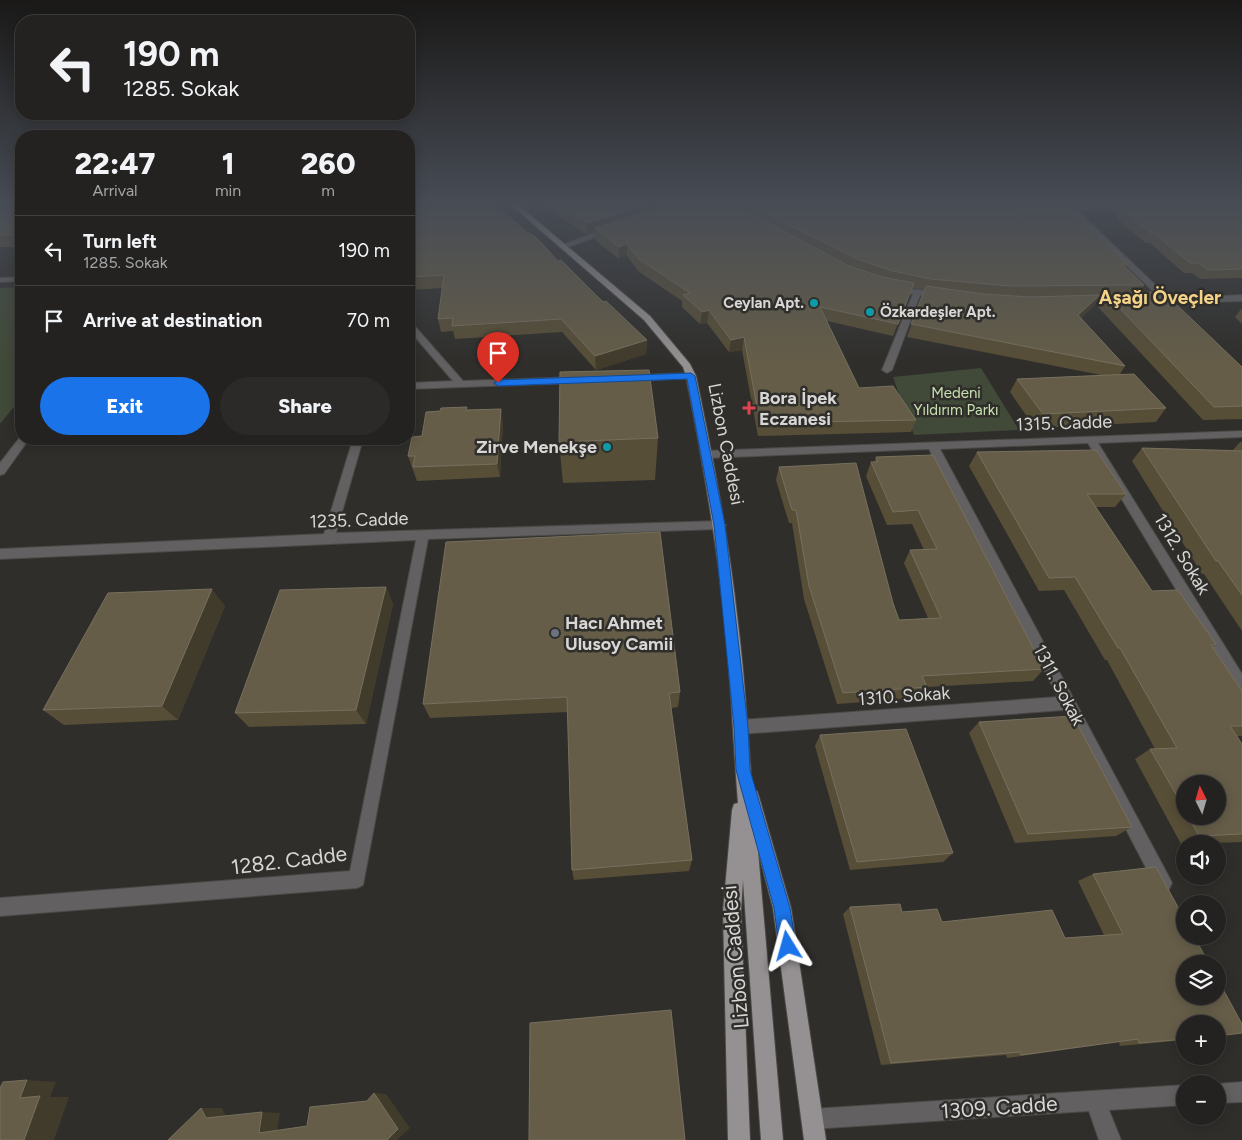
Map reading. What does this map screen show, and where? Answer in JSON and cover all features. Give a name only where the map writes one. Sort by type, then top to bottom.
[{"type":"main road","name":"Lizbon Caddesi","points":[[576,256],[647,318],[683,360],[691,376],[720,525],[741,727],[772,1140]]},
{"type":"main road","name":"Lizbon Caddesi","points":[[743,770],[782,908],[815,1140]]},
{"type":"main road","name":"Lizbon Caddesi","points":[[739,1140],[732,911],[743,770]]},
{"type":"street","points":[[1121,256],[1170,303]]},
{"type":"street","points":[[0,280],[15,279]]},
{"type":"street","points":[[882,285],[951,298]]},
{"type":"street","points":[[887,370],[917,293]]},
{"type":"street","points":[[1137,301],[1170,303],[1242,298]]},
{"type":"street","points":[[415,331],[460,384]]},
{"type":"street","points":[[624,378],[691,376]]},
{"type":"street","points":[[415,386],[585,380]]},
{"type":"street","name":"1315. Cadde","points":[[707,454],[1242,434]]},
{"type":"street","name":"1312. Sokak","points":[[1091,440],[1241,685]]},
{"type":"street","points":[[0,472],[20,445]]},
{"type":"street","points":[[329,538],[356,445]]},
{"type":"street","name":"1311. Sokak","points":[[932,446],[1172,899]]},
{"type":"street","name":"1235. Cadde","points":[[0,554],[329,538],[720,525]]},
{"type":"street","name":"1282. Cadde","points":[[0,907],[357,879],[423,535]]},
{"type":"street","name":"1310. Sokak","points":[[741,727],[1068,703]]},
{"type":"street","points":[[1226,1093],[1242,1092]]},
{"type":"street","name":"1309. Cadde","points":[[812,1119],[1176,1096]]},
{"type":"street","points":[[1095,1101],[1110,1140]]},
{"type":"green space","points":[[15,287],[15,405],[0,424],[0,288]]},
{"type":"green space","name":"Medeni Yıldırım Parkı","points":[[981,368],[1019,430],[914,435],[893,377]]},
{"type":"building","points":[[415,256],[554,256],[558,261],[561,260],[603,302],[606,301],[647,340],[595,356],[561,319],[452,326],[453,318],[438,319],[444,275],[415,277]]},
{"type":"building","points":[[637,256],[830,256],[849,266],[882,277],[914,283],[898,324],[820,307],[859,388],[893,386],[916,420],[760,423],[744,337],[731,340],[709,310],[702,312],[683,295],[690,293]]},
{"type":"building","points":[[851,256],[1119,256],[1127,264],[1122,264],[1144,285],[1010,286],[931,279],[893,271]]},
{"type":"building","points":[[1182,256],[1242,256],[1242,269],[1207,270],[1199,263],[1190,263]]},
{"type":"building","points":[[926,286],[984,294],[1030,297],[1100,295],[1078,315],[1125,366],[911,324]]},
{"type":"building","points":[[1154,292],[1167,306],[1177,305],[1242,367],[1242,406],[1214,407],[1106,294]]},
{"type":"building","points":[[649,370],[658,438],[559,442],[560,372]]},
{"type":"building","points":[[1134,374],[1166,408],[1043,414],[1017,379]]},
{"type":"building","points":[[467,407],[466,410],[501,409],[497,464],[413,467],[415,456],[408,456],[410,445],[415,445],[415,437],[422,436],[426,412],[440,411],[441,408]]},
{"type":"building","points":[[1142,448],[1242,451],[1242,595],[1218,561],[1216,561]]},
{"type":"building","points":[[1096,450],[1126,494],[1087,494],[1152,591],[1178,590],[1216,644],[1211,645],[1242,691],[1242,726],[1230,726],[1242,744],[1242,834],[1198,835],[1193,825],[1226,825],[1226,775],[1176,775],[1176,794],[1150,749],[1177,748],[1120,648],[1118,648],[1075,577],[1049,578],[977,452]]},
{"type":"building","points":[[933,455],[1044,669],[922,676],[927,687],[843,693],[809,586],[796,510],[792,510],[779,467],[856,463],[899,620],[941,618],[910,550],[937,549],[918,510],[893,512],[871,462],[878,462],[876,457]]},
{"type":"building","points":[[660,532],[680,692],[669,693],[692,860],[572,870],[567,697],[423,704],[446,542]]},
{"type":"building","points":[[386,587],[356,710],[235,713],[280,590]]},
{"type":"building","points":[[212,589],[162,706],[43,710],[108,593]]},
{"type":"building","points":[[1073,716],[1132,827],[1028,834],[979,722]]},
{"type":"building","points":[[906,729],[953,853],[857,862],[820,735]]},
{"type":"building","points":[[1156,867],[1176,904],[1176,945],[1199,945],[1204,955],[1176,955],[1176,1005],[1226,1005],[1226,995],[1242,1024],[1242,1033],[1226,1035],[1226,1015],[1176,1015],[1176,1040],[1139,1043],[1138,1039],[1021,1055],[1020,1052],[891,1063],[850,907],[900,904],[902,912],[937,909],[942,922],[1052,910],[1065,938],[1123,934],[1093,874]]},
{"type":"building","points":[[671,1010],[685,1140],[529,1140],[530,1023]]},
{"type":"building","points":[[27,1080],[20,1098],[40,1096],[24,1140],[0,1140],[0,1088],[3,1082]]},
{"type":"building","points":[[374,1093],[398,1129],[387,1140],[168,1140],[201,1108],[206,1118],[262,1112],[259,1133],[307,1126],[310,1107],[367,1101]]},
{"type":"place","name":"Ceylan Apt.","points":[[814,303]]},
{"type":"place","name":"Özkardeşler Apt.","points":[[870,312]]},
{"type":"place","name":"Bora İpek Eczanesi","points":[[749,408]]},
{"type":"place","name":"Zirve Menekşe","points":[[607,447]]},
{"type":"place","name":"Hacı Ahmet Ulusoy Camii","points":[[555,633]]},
{"type":"district","name":"Aşağı Öveçler","points":[[1160,297]]},
{"type":"route","points":[[498,383],[691,376],[720,525],[741,727],[743,770],[782,908],[788,946]]}]
